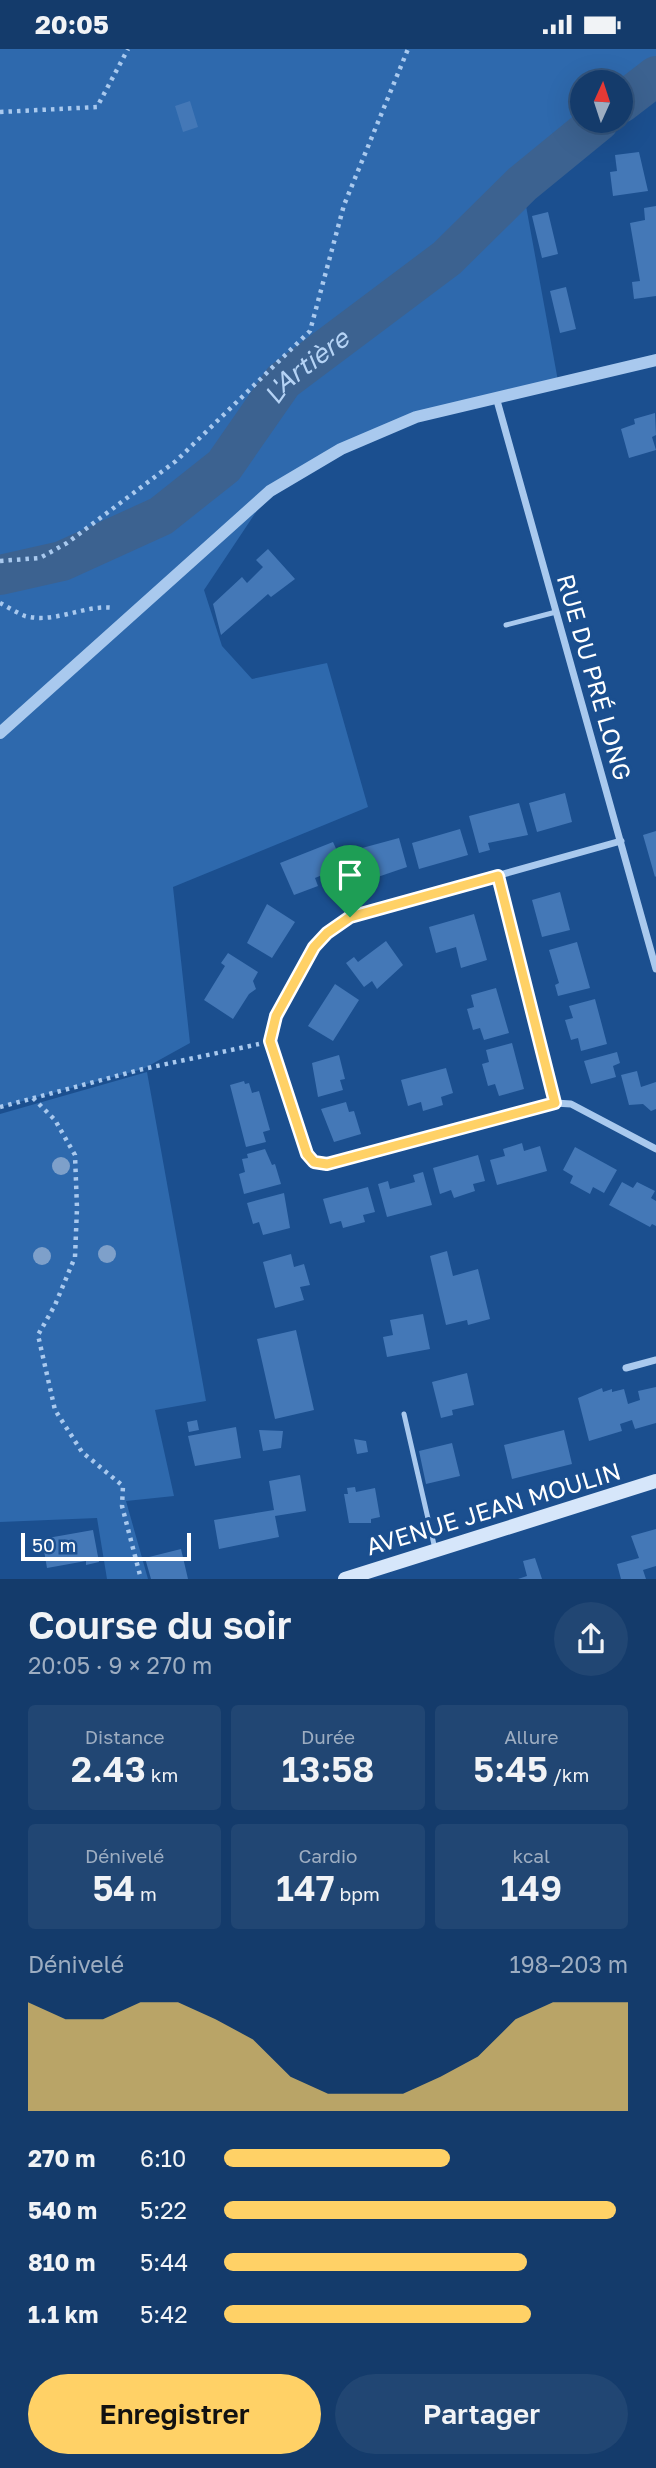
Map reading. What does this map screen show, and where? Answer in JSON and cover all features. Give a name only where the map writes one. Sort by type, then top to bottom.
[{"type":"main road","name":"AVENUE JEAN MOULIN","points":[[345,1579],[656,1481]]},
{"type":"street","points":[[0,733],[270,491],[341,449],[416,417],[656,360]]},
{"type":"street","name":"RUE DU PRÉ LONG","points":[[496,396],[656,969]]},
{"type":"street","points":[[621,841],[350,917],[327,933],[314,947],[276,1016],[270,1041],[307,1154],[314,1162],[327,1164],[555,1103],[571,1104],[656,1149]]},
{"type":"street","points":[[498,876],[555,1103]]},
{"type":"street","points":[[626,1369],[656,1360]]},
{"type":"lane","points":[[506,625],[556,612]]},
{"type":"lane","points":[[404,1413],[435,1549]]},
{"type":"path","points":[[0,112],[96,107],[128,49]]},
{"type":"path","points":[[0,561],[40,558],[67,543],[176,461],[310,331],[344,205],[408,49]]},
{"type":"path","points":[[0,603],[26,616],[54,617],[104,606],[138,610]]},
{"type":"path","points":[[0,1107],[143,1069],[270,1041]]},
{"type":"path","points":[[33,1098],[55,1119],[75,1155],[77,1208],[75,1257],[55,1305],[38,1335],[55,1410],[82,1452],[123,1486],[122,1506],[141,1579]]},
{"type":"shaded area","points":[[0,49],[656,49],[656,91],[634,102],[634,70],[570,70],[570,133],[584,133],[522,184],[558,381],[416,417],[270,491],[204,590],[222,646],[252,679],[327,663],[368,807],[173,887],[190,1043],[143,1069],[0,1107]]},
{"type":"shaded area","points":[[147,1072],[206,1401],[155,1410],[174,1496],[126,1501],[148,1579],[107,1579],[97,1518],[0,1522],[0,1114]]},
{"type":"building","points":[[190,101],[198,127],[183,132],[175,106]]},
{"type":"building","points":[[639,152],[648,191],[613,196],[610,172],[617,171],[615,155]]},
{"type":"building","points":[[656,206],[656,296],[634,299],[632,282],[640,281],[630,223],[645,220],[644,208]]},
{"type":"building","points":[[548,212],[558,254],[542,258],[532,216]]},
{"type":"building","points":[[566,287],[576,329],[560,333],[550,291]]},
{"type":"building","points":[[655,413],[656,435],[652,437],[656,450],[629,458],[621,429],[635,424],[634,419]]},
{"type":"building","points":[[268,549],[295,579],[271,597],[268,594],[221,635],[213,604],[242,577],[247,583],[263,567],[256,560]]},
{"type":"building","points":[[565,793],[572,822],[537,832],[529,803]]},
{"type":"building","points":[[519,803],[528,835],[488,843],[490,850],[479,853],[469,816]]},
{"type":"building","points":[[460,829],[468,855],[419,869],[412,843]]},
{"type":"building","points":[[656,831],[656,876],[655,877],[643,835]]},
{"type":"building","points":[[399,838],[407,867],[360,883],[351,851]]},
{"type":"building","points":[[333,842],[344,866],[315,878],[318,886],[294,895],[280,863]]},
{"type":"building","points":[[560,892],[570,930],[542,937],[532,900]]},
{"type":"building","points":[[267,904],[295,922],[272,958],[247,943]]},
{"type":"building","points":[[474,914],[487,960],[461,968],[456,947],[436,953],[429,927]]},
{"type":"building","points":[[386,941],[403,965],[377,989],[372,981],[364,987],[346,963],[354,957],[358,962]]},
{"type":"building","points":[[577,942],[590,988],[558,996],[555,985],[559,983],[549,950]]},
{"type":"building","points":[[228,953],[258,972],[253,981],[256,989],[249,994],[233,1019],[204,1000],[225,966],[221,963]]},
{"type":"building","points":[[335,984],[359,1000],[333,1041],[308,1026]]},
{"type":"building","points":[[496,988],[509,1033],[484,1040],[480,1028],[473,1030],[467,1009],[474,1007],[471,995]]},
{"type":"building","points":[[595,999],[607,1044],[581,1051],[578,1038],[571,1040],[565,1020],[573,1018],[569,1006]]},
{"type":"building","points":[[512,1043],[524,1089],[499,1096],[495,1084],[488,1086],[482,1064],[489,1062],[486,1050]]},
{"type":"building","points":[[617,1052],[620,1063],[613,1066],[616,1077],[591,1084],[584,1061]]},
{"type":"building","points":[[339,1055],[345,1079],[340,1080],[343,1090],[318,1097],[312,1063]]},
{"type":"building","points":[[446,1068],[453,1093],[441,1097],[443,1105],[423,1111],[421,1102],[408,1106],[401,1080]]},
{"type":"building","points":[[637,1071],[641,1087],[656,1082],[656,1109],[651,1111],[643,1104],[629,1105],[621,1075]]},
{"type":"building","points":[[244,1081],[245,1084],[249,1083],[252,1093],[259,1091],[270,1130],[263,1132],[266,1142],[246,1147],[230,1085]]},
{"type":"building","points":[[346,1102],[349,1112],[354,1111],[361,1134],[334,1142],[321,1109]]},
{"type":"building","points":[[522,1143],[524,1151],[540,1146],[547,1171],[497,1185],[490,1160],[505,1156],[503,1149]]},
{"type":"building","points":[[575,1147],[617,1170],[604,1193],[593,1187],[590,1194],[570,1183],[573,1176],[563,1170]]},
{"type":"building","points":[[265,1149],[272,1165],[275,1164],[281,1184],[244,1194],[239,1174],[245,1172],[242,1159],[248,1158],[247,1154]]},
{"type":"building","points":[[478,1155],[485,1181],[473,1184],[475,1191],[454,1198],[451,1190],[440,1194],[433,1168]]},
{"type":"building","points":[[423,1172],[432,1205],[387,1217],[378,1184],[388,1181],[390,1189],[415,1182],[413,1175]]},
{"type":"building","points":[[622,1182],[633,1188],[637,1182],[655,1191],[651,1198],[656,1201],[656,1226],[652,1224],[650,1227],[609,1205]]},
{"type":"building","points":[[368,1187],[375,1212],[363,1215],[365,1222],[343,1228],[341,1221],[330,1224],[323,1199]]},
{"type":"building","points":[[284,1193],[290,1228],[263,1235],[259,1222],[253,1224],[247,1203]]},
{"type":"building","points":[[447,1251],[453,1276],[478,1269],[490,1319],[468,1325],[467,1320],[446,1325],[430,1256]]},
{"type":"building","points":[[291,1254],[294,1267],[304,1264],[310,1285],[300,1287],[304,1300],[275,1308],[263,1262]]},
{"type":"building","points":[[423,1314],[430,1349],[387,1357],[383,1337],[393,1335],[390,1320]]},
{"type":"building","points":[[296,1330],[314,1410],[275,1419],[257,1339]]},
{"type":"building","points":[[467,1373],[474,1405],[452,1410],[453,1415],[441,1418],[432,1382]]},
{"type":"building","points":[[656,1387],[656,1423],[635,1429],[632,1420],[620,1424],[622,1431],[589,1441],[578,1398],[602,1388],[603,1392],[624,1389],[628,1404],[640,1400],[638,1391]]},
{"type":"building","points":[[197,1420],[199,1430],[189,1432],[187,1422]]},
{"type":"building","points":[[236,1427],[241,1458],[195,1466],[188,1436]]},
{"type":"building","points":[[259,1430],[283,1431],[281,1448],[263,1451]]},
{"type":"building","points":[[564,1430],[572,1464],[512,1479],[504,1445]]},
{"type":"building","points":[[354,1439],[366,1441],[368,1452],[357,1454]]},
{"type":"building","points":[[452,1443],[460,1476],[426,1484],[419,1451]]},
{"type":"building","points":[[300,1475],[306,1511],[275,1516],[279,1537],[219,1549],[214,1520],[274,1510],[269,1481]]},
{"type":"building","points":[[355,1487],[356,1492],[375,1488],[380,1517],[371,1519],[371,1523],[349,1523],[344,1494],[348,1494],[347,1488]]},
{"type":"building","points":[[656,1529],[656,1566],[643,1570],[646,1579],[621,1579],[617,1564],[639,1558],[631,1536]]},
{"type":"building","points":[[93,1530],[99,1562],[86,1565],[86,1561],[47,1568],[42,1539]]},
{"type":"building","points":[[181,1549],[188,1579],[151,1579],[145,1558]]},
{"type":"building","points":[[535,1558],[542,1579],[518,1579],[527,1576],[523,1561]]},
{"type":"waterway","name":"L'Artière","points":[[634,93],[656,76]]},
{"type":"waterway","name":"L'Artière","points":[[0,575],[62,561],[161,516],[224,466],[283,381],[447,258],[522,184],[584,133]]},
{"type":"route","points":[[498,876],[555,1103],[327,1164],[314,1162],[307,1154],[270,1041],[276,1016],[314,947],[327,933],[350,917],[498,876]]}]
